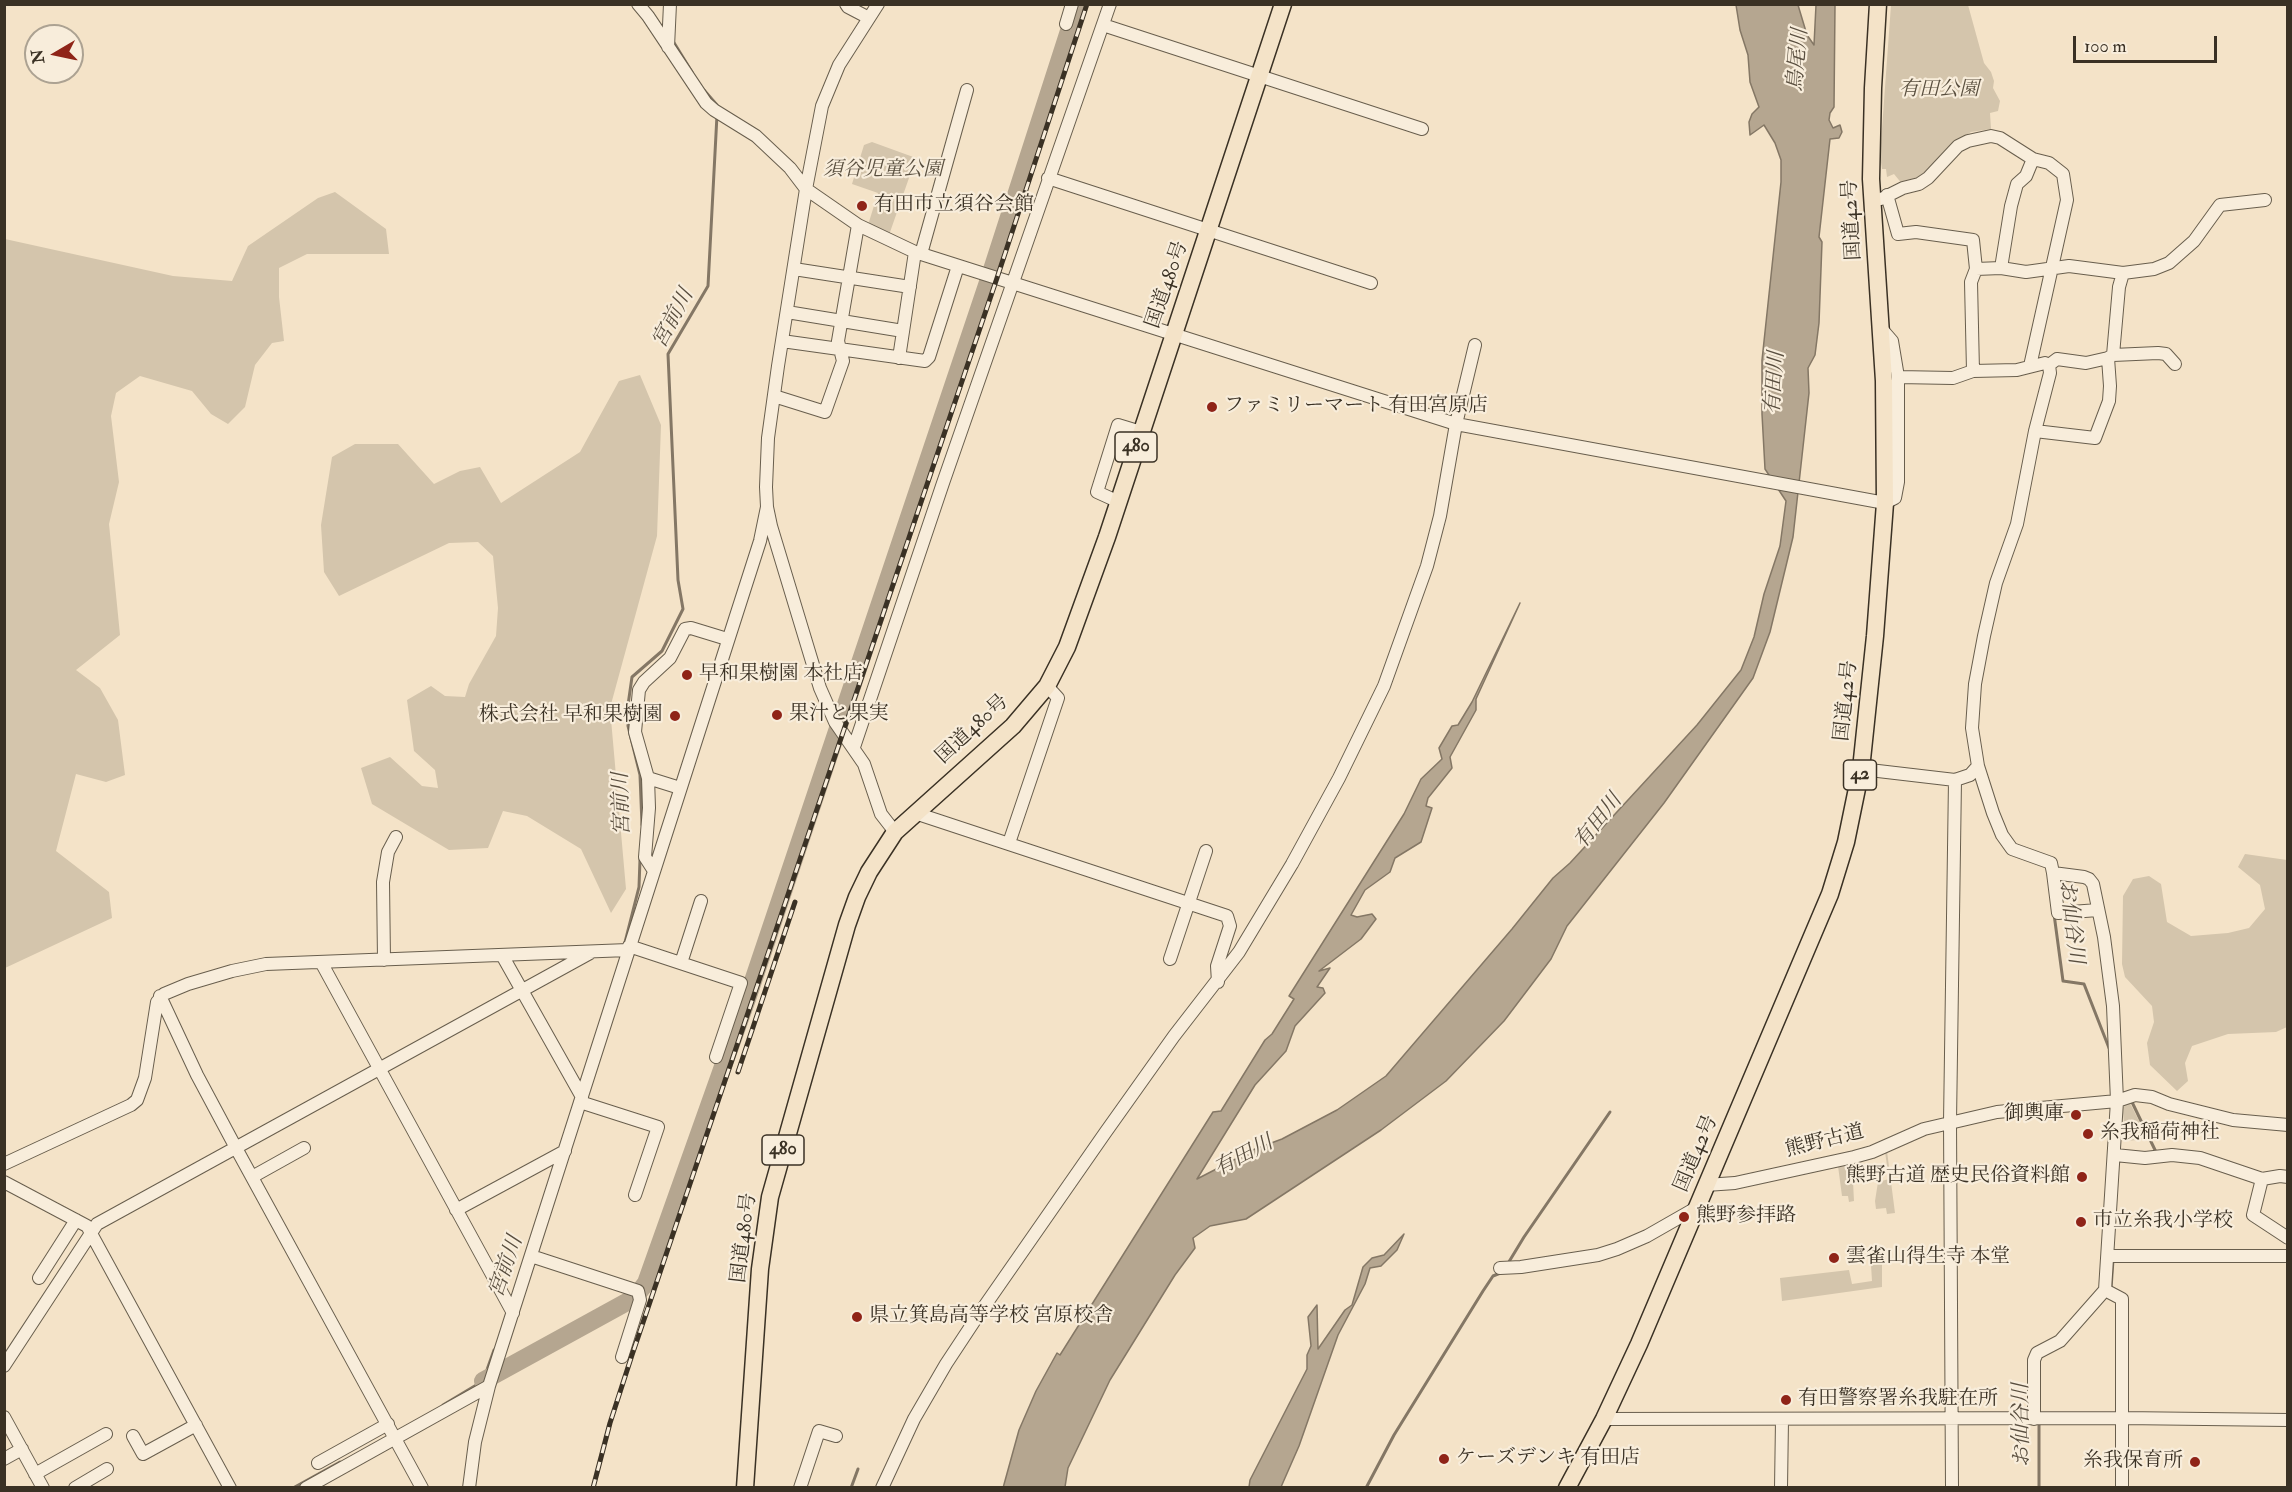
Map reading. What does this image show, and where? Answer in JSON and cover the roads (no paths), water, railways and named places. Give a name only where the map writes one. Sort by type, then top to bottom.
[{"type":"highway","name":"国道480号","points":[[745,1488],[760,1269],[770,1197],[847,925],[869,872],[895,832],[1013,726],[1047,686],[1067,647],[1119,501],[1283,4]]},
{"type":"highway","name":"国道42号","points":[[1567,1488],[1604,1419],[1639,1344],[1830,894],[1846,842],[1861,769],[1875,636],[1884,503],[1884,381],[1879,326],[1880,199],[1871,179],[1878,4]]},
{"type":"street","points":[[638,4],[706,103],[756,136],[790,168],[806,189],[858,225],[918,253],[1456,424],[1884,503],[1895,498],[1898,482],[1898,377],[1893,340],[1879,326]]},
{"type":"street","points":[[668,48],[670,4]]},
{"type":"street","points":[[846,4],[869,18]]},
{"type":"street","points":[[469,1488],[475,1442],[489,1386],[760,541],[767,507],[766,452],[806,189],[822,106],[839,65],[878,4]]},
{"type":"street","points":[[1066,24],[1072,4]]},
{"type":"street","points":[[854,747],[1016,285],[1048,178],[1110,4]]},
{"type":"street","points":[[1103,25],[1422,129]]},
{"type":"street","points":[[899,358],[910,287],[918,253],[967,90]]},
{"type":"street","points":[[1973,371],[1971,282],[1976,268],[1972,240],[1916,232],[1898,234],[1880,199],[1903,188],[1919,184],[1928,178],[1958,146],[1980,137],[1991,136],[2000,138],[2033,159],[2049,163],[2063,174],[2065,181],[2067,200],[2030,366]]},
{"type":"street","points":[[2001,268],[2017,184],[2026,176],[2033,159]]},
{"type":"street","points":[[1048,178],[1371,283]]},
{"type":"street","points":[[1976,268],[2001,268],[2026,272],[2069,266],[2123,273],[2154,269],[2169,263],[2194,240],[2220,205],[2265,200]]},
{"type":"street","points":[[774,396],[825,412],[843,361],[838,341],[858,225]]},
{"type":"street","points":[[782,341],[922,362],[928,359],[958,266]]},
{"type":"street","points":[[794,269],[910,287]]},
{"type":"street","points":[[2035,431],[2095,438],[2109,401],[2110,356],[2123,273]]},
{"type":"street","points":[[787,312],[903,331]]},
{"type":"street","points":[[882,1488],[914,1419],[979,1314],[1174,1036],[1239,952],[1292,864],[1339,778],[1384,686],[1427,566],[1440,516],[1456,424],[1475,345]]},
{"type":"street","points":[[2049,365],[2057,359],[2086,363],[2110,356],[2158,353],[2166,354],[2175,364]]},
{"type":"street","points":[[1898,377],[1953,378],[1973,371],[2017,370],[2045,363],[2049,365]]},
{"type":"street","points":[[2049,365],[2050,373],[2035,431],[2018,524],[1996,583],[1975,684],[1972,728],[1978,766],[2002,835],[2012,849],[2051,863],[2058,913],[2098,910]]},
{"type":"street","points":[[1119,501],[1097,492],[1119,425],[1141,432]]},
{"type":"street","points":[[767,507],[820,688],[835,722],[854,747],[867,772],[881,813],[895,832]]},
{"type":"street","points":[[654,871],[645,857],[649,808],[648,778],[635,732],[640,687],[670,658],[685,629],[696,629],[727,639]]},
{"type":"street","points":[[1009,843],[1058,698],[1047,686]]},
{"type":"street","points":[[1861,769],[1955,780],[1970,775],[1978,766]]},
{"type":"street","points":[[648,778],[680,788]]},
{"type":"street","points":[[1952,1488],[1950,1122],[1955,780]]},
{"type":"street","points":[[915,813],[1227,916],[1230,921],[1217,966],[1218,982]]},
{"type":"street","points":[[384,960],[382,882],[388,852],[396,837]]},
{"type":"street","points":[[1170,959],[1206,850]]},
{"type":"street","points":[[2034,1419],[2034,1360],[2037,1353],[2060,1341],[2105,1290],[2117,1101],[2113,1006],[2108,960],[2093,884],[2089,879],[2053,873]]},
{"type":"street","points":[[681,963],[701,901]]},
{"type":"street","points":[[4,1164],[131,1105],[137,1100],[144,1078],[155,1010],[160,996],[188,984],[252,966],[590,953],[629,948],[741,983],[716,1057]]},
{"type":"street","points":[[4,1366],[97,1224],[590,953]]},
{"type":"street","points":[[502,955],[581,1100],[658,1127],[635,1195]]},
{"type":"street","points":[[321,963],[513,1313]]},
{"type":"street","points":[[160,996],[236,1148],[422,1488]]},
{"type":"street","name":"熊野古道","points":[[1706,1185],[1735,1183],[1854,1157],[1872,1152],[1924,1129],[1997,1112],[2117,1101],[2135,1095],[2152,1096],[2169,1104],[2233,1120],[2288,1125]]},
{"type":"street","points":[[252,1178],[304,1148]]},
{"type":"street","points":[[456,1210],[565,1151]]},
{"type":"street","points":[[2115,1155],[2145,1158],[2172,1155],[2200,1158],[2262,1179],[2288,1177]]},
{"type":"street","points":[[2262,1179],[2253,1215],[2288,1238]]},
{"type":"street","points":[[4,1182],[87,1226],[230,1488]]},
{"type":"street","points":[[1500,1268],[1598,1255],[1647,1236],[1696,1208]]},
{"type":"street","points":[[39,1278],[76,1220]]},
{"type":"street","points":[[531,1256],[638,1291],[640,1300],[622,1357]]},
{"type":"street","points":[[2108,1256],[2288,1256]]},
{"type":"street","points":[[2105,1290],[2122,1299],[2122,1488]]},
{"type":"street","points":[[306,1488],[489,1386]]},
{"type":"street","points":[[4,1417],[43,1488]]},
{"type":"street","points":[[1604,1419],[2288,1420]]},
{"type":"street","points":[[1781,1488],[1782,1420]]},
{"type":"street","points":[[318,1463],[388,1424]]},
{"type":"street","points":[[133,1436],[143,1454],[196,1425]]},
{"type":"street","points":[[800,1488],[819,1431],[836,1436]]},
{"type":"street","points":[[35,1474],[106,1434]]},
{"type":"street","points":[[4,1459],[22,1449]]},
{"type":"street","points":[[75,1488],[107,1469]]},
{"type":"water","points":[[1736,5],[1798,5],[1807,35],[1814,45],[1816,5],[1835,5],[1834,107],[1829,120],[1833,128],[1840,125],[1842,132],[1839,138],[1830,139],[1819,237],[1822,242],[1819,323],[1815,355],[1808,368],[1809,393],[1793,537],[1770,632],[1753,678],[1664,803],[1567,926],[1551,959],[1504,1021],[1446,1081],[1381,1130],[1246,1219],[1210,1226],[1193,1238],[1195,1248],[1175,1275],[1110,1380],[1068,1468],[1065,1487],[1003,1488],[1019,1430],[1036,1391],[1057,1353],[1060,1355],[1213,1112],[1221,1111],[1265,1040],[1272,1034],[1294,999],[1289,996],[1404,814],[1421,779],[1442,759],[1439,748],[1452,726],[1458,725],[1472,702],[1520,603],[1476,699],[1476,710],[1450,757],[1452,768],[1428,798],[1426,806],[1432,808],[1421,842],[1395,858],[1390,872],[1365,890],[1351,915],[1357,917],[1372,914],[1376,919],[1361,939],[1319,971],[1330,968],[1317,987],[1323,988],[1325,993],[1295,1026],[1286,1051],[1255,1085],[1197,1179],[1337,1110],[1386,1076],[1553,878],[1570,863],[1697,725],[1741,670],[1754,637],[1764,594],[1780,546],[1786,501],[1765,469],[1762,414],[1762,360],[1781,182],[1781,160],[1775,143],[1764,125],[1750,135],[1749,122],[1752,114],[1759,107],[1750,82],[1748,55],[1740,30]]},
{"type":"water","points":[[1404,1234],[1397,1250],[1381,1266],[1370,1268],[1365,1284],[1338,1335],[1299,1446],[1281,1487],[1249,1487],[1250,1480],[1307,1369],[1307,1355],[1311,1346],[1308,1317],[1317,1305],[1318,1349],[1345,1310],[1352,1305],[1363,1267],[1372,1258],[1384,1255]]},
{"type":"waterway","points":[[483,1381],[635,1297],[646,1283],[747,999],[988,282],[1077,6]]},
{"type":"waterway","name":"宮前川","points":[[673,41],[692,72]]},
{"type":"waterway","name":"宮前川","points":[[704,90],[717,105]]},
{"type":"waterway","name":"宮前川","points":[[642,825],[640,775],[628,726],[628,705],[632,677],[662,651],[683,609],[678,580],[668,354],[708,286],[717,115]]},
{"type":"waterway","name":"宮前川","points":[[624,946],[639,887],[640,859]]},
{"type":"waterway","name":"お仙谷川","points":[[2054,914],[2063,981],[2084,984],[2109,1048]]},
{"type":"waterway","points":[[2131,1100],[2156,1152]]},
{"type":"waterway","points":[[1507,1265],[1610,1112]]},
{"type":"waterway","name":"お仙谷川","points":[[2111,1289],[2113,1260]]},
{"type":"waterway","points":[[1366,1488],[1394,1435],[1483,1291],[1493,1276],[1503,1272]]},
{"type":"waterway","name":"宮前川","points":[[443,1405],[483,1381],[494,1350]]},
{"type":"waterway","name":"お仙谷川","points":[[2039,1422],[2039,1488]]},
{"type":"waterway","name":"宮前川","points":[[293,1488],[340,1462]]},
{"type":"waterway","points":[[851,1488],[858,1469]]},
{"type":"railway","points":[[593,1488],[610,1423],[632,1355],[997,278],[1087,4]]},
{"type":"railway","points":[[738,1072],[795,902]]},
{"type":"place","name":"有田市立須谷会館","points":[[862,206]]},
{"type":"place","name":"ファミリーマート 有田宮原店","points":[[1212,407]]},
{"type":"place","name":"早和果樹園 本社店","points":[[687,675]]},
{"type":"place","name":"果汁と果実","points":[[777,715]]},
{"type":"place","name":"株式会社 早和果樹園","points":[[675,716]]},
{"type":"place","name":"御輿庫","points":[[2076,1115]]},
{"type":"place","name":"糸我稲荷神社","points":[[2088,1134]]},
{"type":"place","name":"熊野古道 歴史民俗資料館","points":[[2082,1177]]},
{"type":"place","name":"熊野参拝路","points":[[1684,1217]]},
{"type":"place","name":"市立糸我小学校","points":[[2081,1222]]},
{"type":"place","name":"雲雀山得生寺 本堂","points":[[1834,1258]]},
{"type":"place","name":"県立箕島高等学校 宮原校舎","points":[[857,1317]]},
{"type":"place","name":"有田警察署糸我駐在所","points":[[1786,1400]]},
{"type":"place","name":"ケーズデンキ 有田店","points":[[1444,1459]]},
{"type":"place","name":"糸我保育所","points":[[2195,1462]]},
{"type":"water label","name":"鳥尾川","points":[[1799,60]]},
{"type":"water label","name":"有田川","points":[[1776,383]]},
{"type":"water label","name":"有田川","points":[[1599,822]]},
{"type":"water label","name":"有田川","points":[[1244,1157]]},
{"type":"park label","name":"有田公園","points":[[1939,91]]},
{"type":"park label","name":"須谷児童公園","points":[[883,171]]}]
